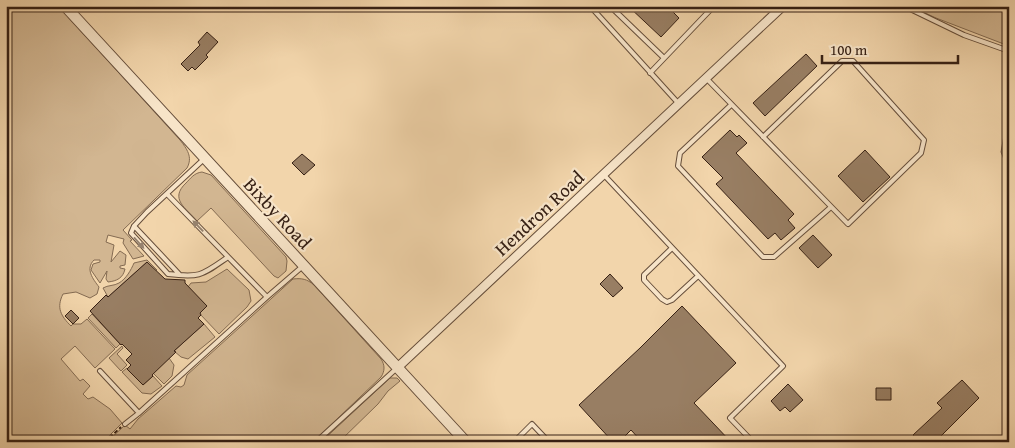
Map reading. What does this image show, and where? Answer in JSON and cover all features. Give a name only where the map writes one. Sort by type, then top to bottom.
[{"type":"street","name":"Bixby Road","points":[[65,6],[466,442]]},
{"type":"street","name":"Hendron Road","points":[[397,368],[783,6]]},
{"type":"lane","points":[[610,6],[664,58]]},
{"type":"lane","points":[[650,72],[714,6]]},
{"type":"lane","points":[[904,6],[964,35],[1009,51]]},
{"type":"lane","points":[[592,7],[679,104]]},
{"type":"lane","points":[[706,78],[731,105],[848,224],[921,153],[924,140],[853,60],[842,61],[763,137]]},
{"type":"lane","points":[[731,105],[680,153],[678,166],[763,257],[774,257],[831,207]]},
{"type":"lane","points":[[204,159],[134,226],[131,233],[168,274],[189,277],[204,273],[228,257]]},
{"type":"lane","points":[[604,175],[783,366],[730,418],[753,442]]},
{"type":"lane","points":[[167,194],[267,297]]},
{"type":"lane","points":[[134,226],[180,275]]},
{"type":"lane","points":[[672,248],[644,275],[644,280],[650,287],[667,302],[672,300],[698,276]]},
{"type":"lane","points":[[124,424],[139,413],[303,266]]},
{"type":"lane","name":"Hendron Road","points":[[316,442],[397,368]]},
{"type":"lane","points":[[100,371],[139,413]]},
{"type":"lane","points":[[518,442],[516,440],[532,424],[549,442]]},
{"type":"path","points":[[105,442],[124,424]]},
{"type":"shaded area","points":[[6,6],[58,6],[180,140],[187,150],[189,157],[187,168],[123,230],[144,256],[133,259],[123,243],[124,239],[108,235],[106,242],[114,245],[111,262],[120,251],[126,255],[125,265],[120,266],[120,268],[125,269],[123,275],[117,280],[108,282],[106,279],[107,271],[100,283],[91,270],[93,264],[100,262],[100,260],[94,260],[91,263],[90,270],[92,277],[99,287],[97,294],[90,298],[76,292],[63,294],[61,299],[61,312],[71,326],[73,324],[81,324],[87,319],[115,349],[95,368],[75,346],[61,359],[80,381],[83,379],[90,386],[83,394],[88,399],[93,397],[110,409],[122,423],[103,442],[6,442]]},
{"type":"shaded area","points":[[910,6],[993,6],[1009,12],[1009,46],[936,18]]},
{"type":"shaded area","points":[[1009,107],[1009,172],[1001,152]]},
{"type":"shaded area","points":[[202,172],[211,175],[286,257],[286,271],[278,278],[274,276],[211,208],[197,221],[181,203],[179,194],[181,189],[193,176]]},
{"type":"shaded area","points":[[147,260],[157,270],[155,271],[147,262],[108,297],[103,288],[122,281],[134,263]]},
{"type":"shaded area","points":[[227,269],[249,290],[251,301],[219,334],[199,313],[207,306],[188,287],[191,283],[206,282]]},
{"type":"shaded area","points":[[293,279],[304,279],[314,285],[381,359],[384,366],[381,377],[313,442],[107,442],[125,425],[130,429],[138,419],[176,386],[181,387],[184,385],[187,375]]},
{"type":"shaded area","points":[[92,314],[120,344],[116,348],[88,318]]},
{"type":"shaded area","points":[[204,324],[215,337],[188,359],[181,357],[174,351]]},
{"type":"shaded area","points":[[122,346],[123,348],[117,354],[127,365],[121,371],[109,358]]},
{"type":"shaded area","points":[[169,358],[174,365],[172,376],[164,384],[153,373]]},
{"type":"shaded area","points":[[127,368],[143,385],[153,376],[162,386],[151,394],[142,393],[122,372]]},
{"type":"shaded area","points":[[390,378],[397,378],[400,381],[340,441],[321,442]]},
{"type":"building","points":[[628,6],[667,6],[679,18],[661,37]]},
{"type":"building","points":[[207,32],[218,42],[206,55],[208,57],[195,70],[192,67],[188,71],[181,64],[200,45],[198,42]]},
{"type":"building","points":[[806,54],[817,66],[765,116],[753,103]]},
{"type":"building","points":[[730,130],[747,143],[736,153],[794,214],[788,220],[795,228],[781,240],[775,233],[768,239],[716,184],[723,178],[702,157]]},
{"type":"building","points":[[865,150],[890,177],[863,202],[838,176]]},
{"type":"building","points":[[302,154],[315,165],[304,175],[292,163]]},
{"type":"building","points":[[813,235],[832,255],[818,268],[799,248]]},
{"type":"building","points":[[147,262],[165,279],[185,280],[185,283],[207,306],[198,318],[204,324],[174,351],[176,352],[143,385],[127,369],[131,365],[126,360],[132,354],[121,345],[90,311],[106,295],[108,297]]},
{"type":"building","points":[[610,274],[623,288],[613,297],[600,284]]},
{"type":"building","points":[[682,306],[736,363],[694,403],[731,442],[642,442],[631,430],[619,442],[613,442],[579,405]]},
{"type":"building","points":[[71,310],[79,318],[73,324],[65,316]]},
{"type":"building","points":[[962,380],[979,398],[935,442],[919,442],[913,435],[942,408],[937,403]]},
{"type":"building","points":[[788,384],[803,400],[790,412],[785,407],[780,411],[771,401]]},
{"type":"building","points":[[876,388],[891,388],[891,400],[876,400]]}]
